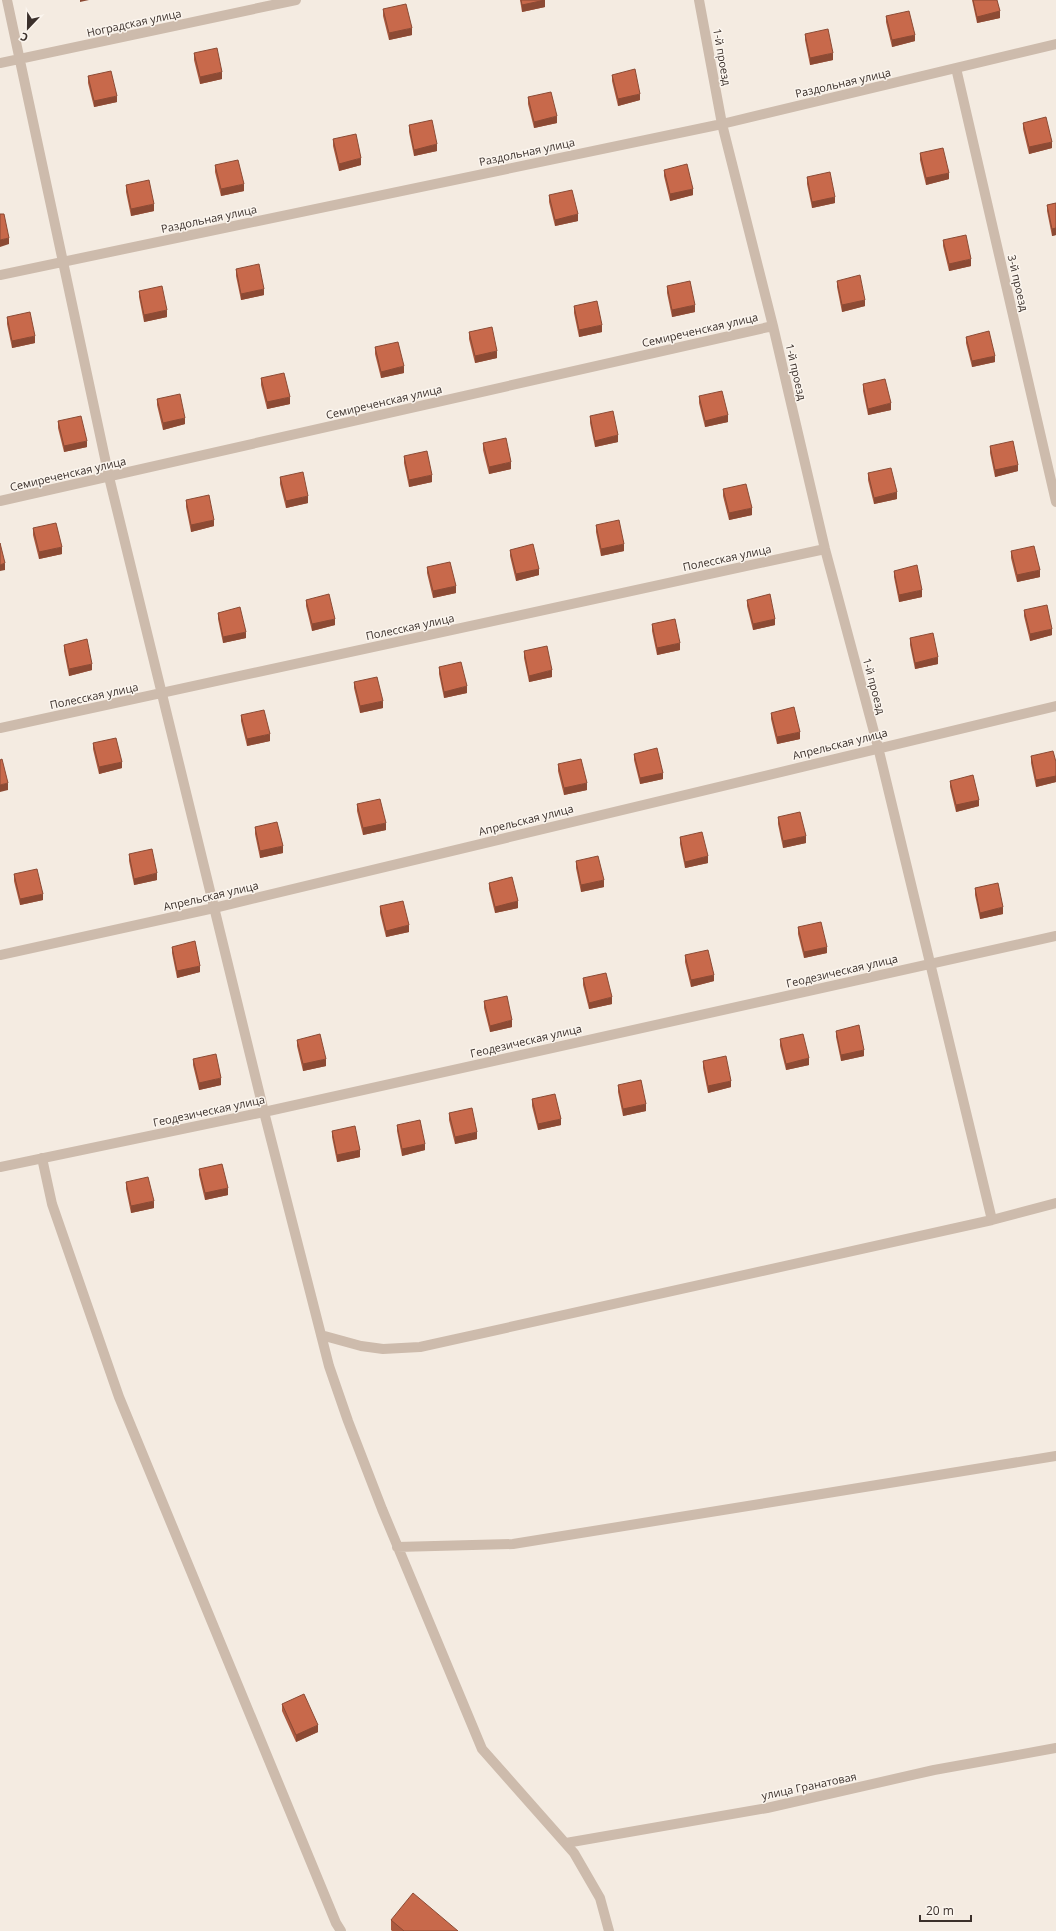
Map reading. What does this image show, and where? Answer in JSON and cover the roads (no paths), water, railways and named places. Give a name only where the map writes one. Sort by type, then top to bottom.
[{"type":"street","points":[[7,0],[109,477],[264,1112],[329,1366],[348,1421],[398,1547],[482,1749],[574,1852],[600,1898],[609,1931]]},
{"type":"street","name":"Ноградская улица","points":[[0,63],[296,0]]},
{"type":"street","name":"1-й проезд","points":[[699,0],[722,124],[773,326],[825,549],[878,747],[992,1220]]},
{"type":"street","name":"Раздольная улица","points":[[0,275],[722,124],[1056,44]]},
{"type":"street","name":"3-й проезд","points":[[956,68],[1056,502]]},
{"type":"street","name":"Семиреченская улица","points":[[0,501],[773,326]]},
{"type":"street","name":"Полесская улица","points":[[0,728],[825,549]]},
{"type":"street","name":"Апрельская улица","points":[[0,955],[214,908],[878,747],[1056,706]]},
{"type":"street","name":"Геодезическая улица","points":[[0,1167],[264,1112],[1056,936]]},
{"type":"street","points":[[42,1158],[52,1204],[119,1397],[336,1923],[341,1931]]},
{"type":"street","points":[[322,1335],[361,1346],[383,1349],[420,1347],[992,1220],[1056,1203]]},
{"type":"street","points":[[398,1547],[513,1544],[1056,1456]]},
{"type":"street","name":"улица Гранатовая","points":[[566,1844],[774,1806],[934,1770],[1056,1748]]}]
